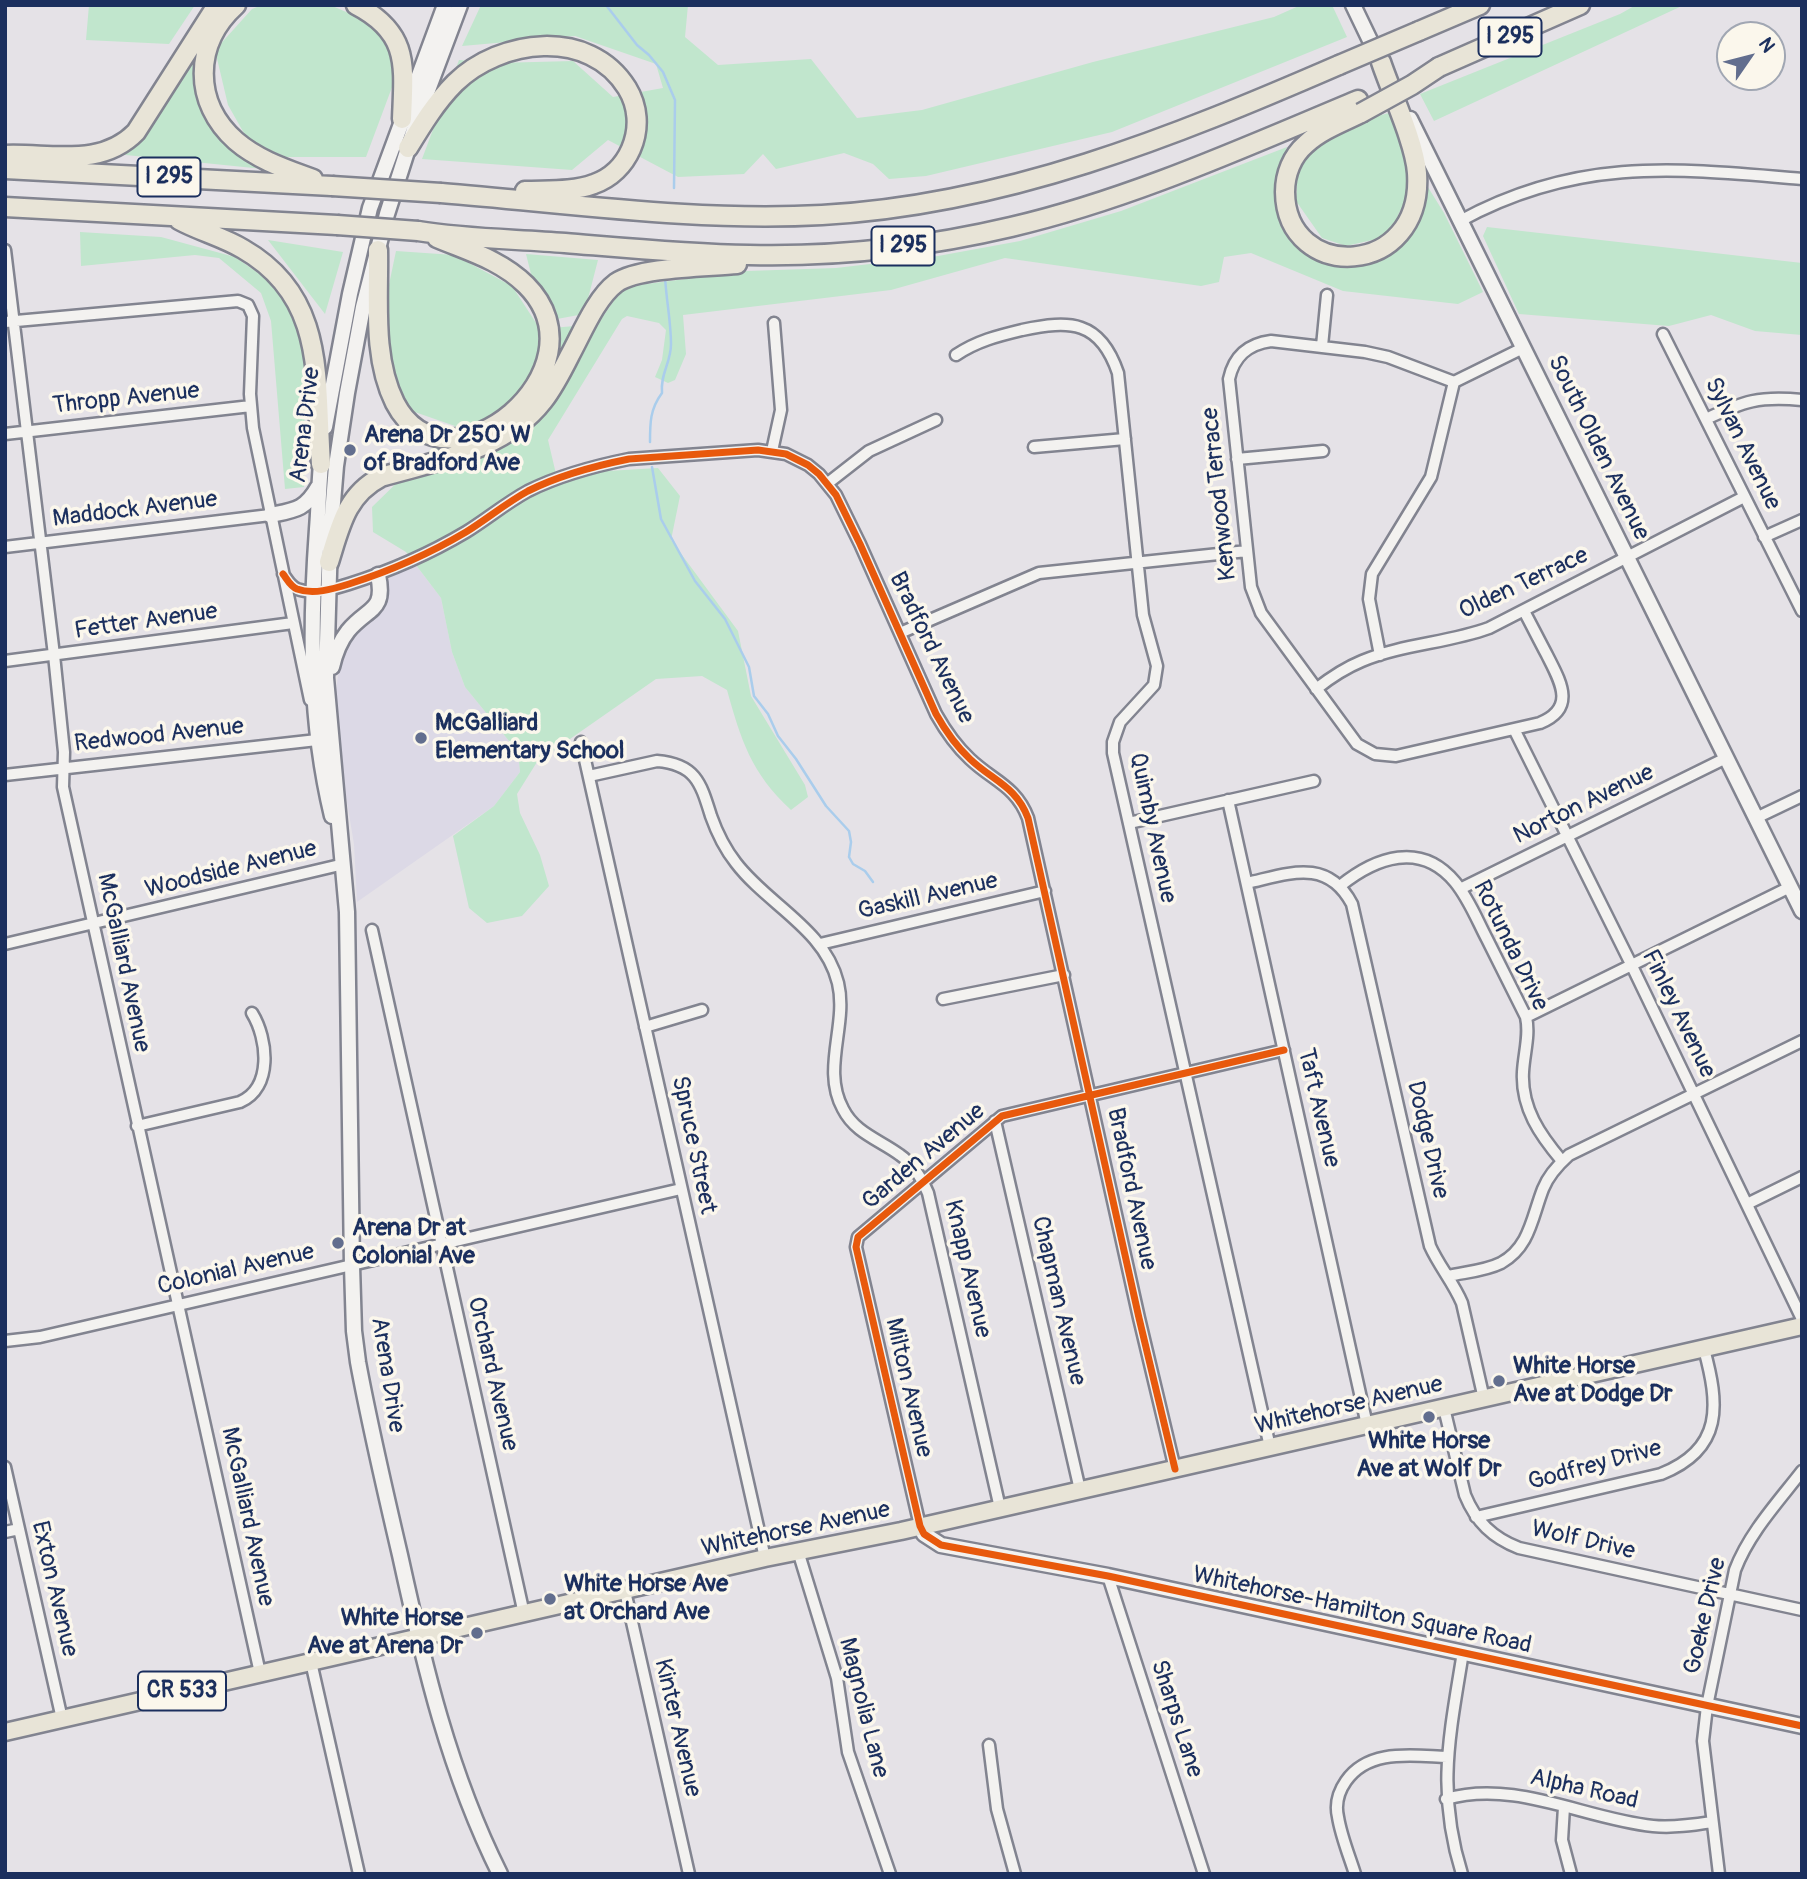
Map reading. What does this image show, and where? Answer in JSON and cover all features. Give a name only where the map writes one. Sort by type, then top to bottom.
[{"type":"highway","points":[[5,155],[96,155],[118,147],[136,132],[217,5]]},
{"type":"highway","points":[[236,5],[211,35],[205,56],[206,93],[215,114],[226,132],[248,151],[332,186]]},
{"type":"highway","points":[[356,5],[380,19],[400,49],[402,119]]},
{"type":"highway","name":"I 295","points":[[5,169],[440,193],[699,215],[824,215],[914,206],[1002,189],[1071,170],[1209,119],[1480,5]]},
{"type":"highway","name":"I 295","points":[[5,207],[337,225],[696,253],[844,253],[956,238],[1011,227],[1083,207],[1360,107],[1439,67],[1580,5]]},
{"type":"highway","points":[[408,148],[440,99],[455,83],[482,62],[513,50],[547,46],[578,50],[603,62],[623,82],[635,104],[637,129],[635,140],[624,161],[607,178],[583,187],[470,195]]},
{"type":"highway","points":[[1360,107],[1305,145],[1291,164],[1285,186],[1288,211],[1298,231],[1316,247],[1338,256],[1362,256],[1386,247],[1404,227],[1415,202],[1415,158],[1381,62]]},
{"type":"highway","points":[[173,217],[201,232],[242,248],[274,272],[294,296],[301,308],[313,349],[321,464]]},
{"type":"highway","points":[[378,250],[380,347],[394,401],[408,420],[428,433],[451,439],[484,432],[526,398],[544,372],[549,348],[546,321],[535,296],[511,272],[494,261],[421,231]]},
{"type":"highway","points":[[329,562],[345,511],[370,482],[485,446],[509,432],[531,414],[551,390],[600,300],[616,283],[638,274],[844,253]]},
{"type":"main road","name":"Arena Drive","points":[[344,864],[317,740],[312,677],[313,591],[321,464],[328,405],[370,208],[445,5]]},
{"type":"main road","name":"Arena Drive","points":[[460,5],[408,148],[378,250],[363,307],[346,393],[336,467],[329,562],[328,696],[347,912],[352,1266],[358,1362],[418,1638],[450,1758],[500,1874]]},
{"type":"main road","name":"South Olden Avenue","points":[[1353,5],[1802,911]]},
{"type":"main road","points":[[270,515],[303,507],[321,483]]},
{"type":"main road","points":[[328,696],[332,668],[340,643],[356,622],[376,605],[379,598],[381,591],[378,575]]},
{"type":"main road","name":"Whitehorse Avenue","points":[[5,1732],[765,1558],[1175,1469],[1802,1326]]},
{"type":"main road","name":"Whitehorse-Hamilton Square Road","points":[[920,1526],[924,1534],[942,1545],[1108,1576],[1802,1727]]},
{"type":"street","points":[[1460,221],[1513,196],[1602,173],[1684,169],[1802,179]]},
{"type":"street","name":"McGalliard Avenue","points":[[6,251],[10,322],[27,431],[54,655],[64,752],[63,787],[260,1673]]},
{"type":"street","points":[[1322,346],[1327,295]]},
{"type":"street","points":[[10,322],[238,301],[251,310],[251,406],[270,515],[315,723]]},
{"type":"street","points":[[772,451],[781,410],[774,323]]},
{"type":"street","name":"Quimby Avenue","points":[[956,355],[987,338],[1048,324],[1072,324],[1085,330],[1104,346],[1118,373],[1143,615],[1157,666],[1154,685],[1120,722],[1113,742],[1113,753],[1270,1447]]},
{"type":"street","name":"Sylvan Avenue","points":[[1663,334],[1802,611]]},
{"type":"street","name":"Kenwood Terrace","points":[[1454,382],[1388,357],[1322,346],[1261,342],[1251,346],[1237,359],[1229,379],[1251,587],[1261,613],[1350,737],[1365,750],[1396,756],[1549,720],[1560,708],[1563,699],[1562,684],[1524,611]]},
{"type":"street","points":[[1380,655],[1368,599],[1372,574],[1431,477],[1454,382],[1523,348]]},
{"type":"street","points":[[1706,419],[1750,400],[1802,400]]},
{"type":"street","name":"Thropp Avenue","points":[[5,434],[251,406]]},
{"type":"street","points":[[828,483],[869,451],[936,420]]},
{"type":"street","points":[[1034,447],[1125,439]]},
{"type":"street","name":"Bradford Avenue","points":[[313,591],[328,590],[378,575],[445,544],[504,504],[530,490],[586,469],[629,459],[772,451],[786,454],[808,465],[828,483],[860,544],[945,730],[970,759],[1022,802],[1028,818],[1175,1469]]},
{"type":"street","points":[[1237,459],[1323,451]]},
{"type":"street","name":"Olden Terrace","points":[[1316,689],[1346,669],[1380,655],[1469,635],[1524,611],[1744,496]]},
{"type":"street","name":"Maddock Avenue","points":[[5,547],[270,515]]},
{"type":"street","points":[[1764,537],[1802,520]]},
{"type":"street","points":[[900,633],[1039,573],[1247,551]]},
{"type":"street","points":[[283,574],[289,583],[298,589],[313,591]]},
{"type":"street","name":"Fetter Avenue","points":[[5,661],[293,623]]},
{"type":"street","name":"Finley Avenue","points":[[1514,729],[1802,1319]]},
{"type":"street","name":"Redwood Avenue","points":[[5,775],[317,740]]},
{"type":"street","name":"Spruce Street","points":[[581,742],[765,1558]]},
{"type":"street","name":"Norton Avenue","points":[[1460,889],[1726,758]]},
{"type":"street","name":"Knapp Avenue","points":[[589,776],[657,761],[668,762],[689,771],[701,785],[718,833],[735,862],[820,944],[834,969],[841,998],[833,1075],[838,1100],[844,1112],[861,1132],[900,1154],[923,1181],[928,1193],[1000,1508]]},
{"type":"street","points":[[1129,823],[1314,781]]},
{"type":"street","points":[[1756,818],[1802,796]]},
{"type":"street","name":"Taft Avenue","points":[[1228,800],[1367,1425]]},
{"type":"street","name":"Rotunda Drive","points":[[1340,886],[1381,860],[1404,857],[1428,862],[1440,869],[1460,889],[1526,1017],[1528,1029],[1523,1073],[1528,1108],[1541,1136],[1562,1161]]},
{"type":"street","name":"Woodside Avenue","points":[[5,944],[344,864]]},
{"type":"street","points":[[1247,883],[1305,872],[1324,876],[1340,886]]},
{"type":"street","name":"Dodge Drive","points":[[1340,886],[1354,910],[1430,1246],[1462,1303],[1484,1399]]},
{"type":"street","points":[[1526,1017],[1790,887]]},
{"type":"street","name":"Gaskill Avenue","points":[[820,944],[1045,891]]},
{"type":"street","name":"Orchard Avenue","points":[[372,930],[379,979],[442,1245],[524,1615]]},
{"type":"street","points":[[943,999],[1064,975]]},
{"type":"street","points":[[646,1027],[702,1010]]},
{"type":"street","points":[[137,1126],[240,1102],[252,1096],[258,1089],[263,1074],[263,1037],[252,1013]]},
{"type":"street","points":[[1448,1276],[1488,1268],[1512,1255],[1528,1236],[1544,1188],[1562,1161],[1578,1149],[1802,1041]]},
{"type":"street","name":"Garden Avenue","points":[[859,1258],[856,1247],[859,1237],[1002,1116],[1284,1050]]},
{"type":"street","name":"Chapman Avenue","points":[[995,1121],[1080,1490]]},
{"type":"street","points":[[1747,1204],[1802,1177]]},
{"type":"street","name":"Colonial Avenue","points":[[5,1341],[40,1337],[681,1189]]},
{"type":"street","name":"Milton Avenue","points":[[859,1258],[920,1526]]},
{"type":"street","name":"Godfrey Drive","points":[[1476,1517],[1661,1474],[1685,1462],[1703,1442],[1714,1417],[1715,1391],[1704,1349]]},
{"type":"street","name":"Wolf Drive","points":[[1444,1408],[1465,1495],[1476,1517],[1494,1536],[1519,1548],[1802,1610]]},
{"type":"street","name":"Exton Avenue","points":[[5,1468],[62,1719]]},
{"type":"street","name":"Goeke Drive","points":[[1719,1874],[1703,1741],[1707,1706],[1735,1570],[1748,1541],[1802,1471]]},
{"type":"street","points":[[5,1532],[19,1529]]},
{"type":"street","name":"Magnolia Lane","points":[[798,1551],[836,1678],[848,1752],[890,1874]]},
{"type":"street","name":"Sharps Lane","points":[[1108,1576],[1204,1874]]},
{"type":"street","name":"Kinter Avenue","points":[[625,1591],[689,1874]]},
{"type":"street","points":[[1462,1874],[1453,1845],[1446,1799],[1447,1758],[1463,1652]]},
{"type":"street","points":[[311,1662],[359,1874]]},
{"type":"street","points":[[989,1745],[997,1809],[1016,1874]]},
{"type":"street","points":[[1355,1874],[1337,1815],[1339,1793],[1351,1774],[1371,1760],[1387,1756],[1447,1758]]},
{"type":"street","name":"Alpha Road","points":[[1446,1799],[1488,1793],[1505,1794],[1656,1827],[1712,1822]]},
{"type":"street","points":[[1564,1807],[1562,1839],[1571,1874]]},
{"type":"shaded area","name":"McGalliard Elementary School","points":[[415,564],[441,598],[452,652],[465,687],[518,752],[520,772],[494,806],[357,902],[354,844],[338,748],[335,700],[340,659],[342,650],[384,581]]},
{"type":"green space","points":[[89,5],[195,5],[169,44],[86,40]]},
{"type":"green space","points":[[262,5],[330,5],[374,24],[404,55],[366,157],[286,157],[249,142],[228,105],[215,50],[252,9]]},
{"type":"green space","points":[[481,5],[688,5],[685,37],[718,65],[811,59],[857,118],[922,110],[1093,62],[1274,17],[1301,5],[1332,5],[1347,37],[1112,132],[926,176],[889,179],[873,164],[844,153],[776,169],[763,154],[744,174],[678,177],[608,140],[572,170],[422,159],[459,60],[496,63],[573,61],[613,97],[663,88],[656,64],[575,36],[462,46]]},
{"type":"green space","points":[[1636,5],[1684,5],[1434,121],[1420,94],[1620,14]]},
{"type":"green space","points":[[199,45],[199,88],[273,170],[116,154]]},
{"type":"green space","points":[[1392,112],[1412,189],[1398,215],[1397,224],[1377,239],[1346,246],[1322,238],[1296,201],[1298,169],[1316,145],[1357,122]]},
{"type":"green space","points":[[1287,147],[1276,194],[1289,228],[1317,255],[1341,267],[1385,256],[1413,232],[1426,184],[1444,213],[1483,292],[1458,304],[1343,291],[1251,253],[1224,257],[1219,282],[1201,286],[1005,258],[891,290],[683,315],[686,354],[675,380],[668,383],[655,377],[662,360],[666,330],[659,323],[627,316],[622,319],[548,440],[556,474],[658,468],[680,496],[671,540],[738,631],[751,696],[805,785],[808,797],[791,810],[766,783],[749,755],[727,690],[702,676],[656,679],[537,762],[517,794],[520,813],[540,855],[549,886],[522,916],[487,923],[469,908],[453,836],[494,806],[520,772],[518,752],[465,687],[452,652],[441,598],[406,552],[373,532],[372,507],[455,426],[406,409],[385,350],[386,299],[396,251],[454,255],[512,286],[540,329],[598,324],[623,287],[747,271],[836,268],[938,256],[1020,241],[1121,211]]},
{"type":"green space","points":[[1487,227],[1802,263],[1802,335],[1755,331],[1711,315],[1669,326],[1519,314],[1483,236]]},
{"type":"green space","points":[[80,232],[161,237],[235,257],[274,284],[290,305],[305,345],[304,487],[285,489],[271,321],[261,293],[219,258],[195,255],[81,266]]},
{"type":"green space","points":[[268,240],[343,252],[325,314]]},
{"type":"green space","points":[[526,254],[598,260],[584,314],[557,319],[533,282]]},
{"type":"waterway","points":[[606,5],[637,45],[663,72],[675,100],[674,188]]},
{"type":"waterway","points":[[650,442],[652,416],[662,393],[671,351],[665,276]]},
{"type":"waterway","points":[[652,467],[661,519],[695,581],[725,619],[749,667],[754,696],[826,806],[849,831],[849,857],[873,882]]},
{"type":"cycle path","points":[[283,574],[295,588],[303,591],[330,589],[364,579],[438,548],[540,485],[577,472],[629,459],[758,450],[786,454],[819,474],[836,495],[860,544],[939,720],[965,754],[1017,798],[1028,818],[1175,1469]]},
{"type":"cycle path","points":[[1284,1050],[1002,1116],[858,1237],[856,1247],[924,1534],[941,1545],[1108,1576],[1802,1726]]},
{"type":"place","name":"Arena Dr 250' W of Bradford Ave","points":[[350,450]]},
{"type":"place","name":"McGalliard Elementary School","points":[[421,738]]},
{"type":"place","name":"Arena Dr at Colonial Ave","points":[[338,1243]]},
{"type":"place","name":"White Horse Ave at Dodge Dr","points":[[1499,1381]]},
{"type":"place","name":"White Horse Ave at Wolf Dr","points":[[1429,1417]]},
{"type":"place","name":"White Horse Ave at Orchard Ave","points":[[550,1599]]},
{"type":"place","name":"White Horse Ave at Arena Dr","points":[[477,1633]]}]
